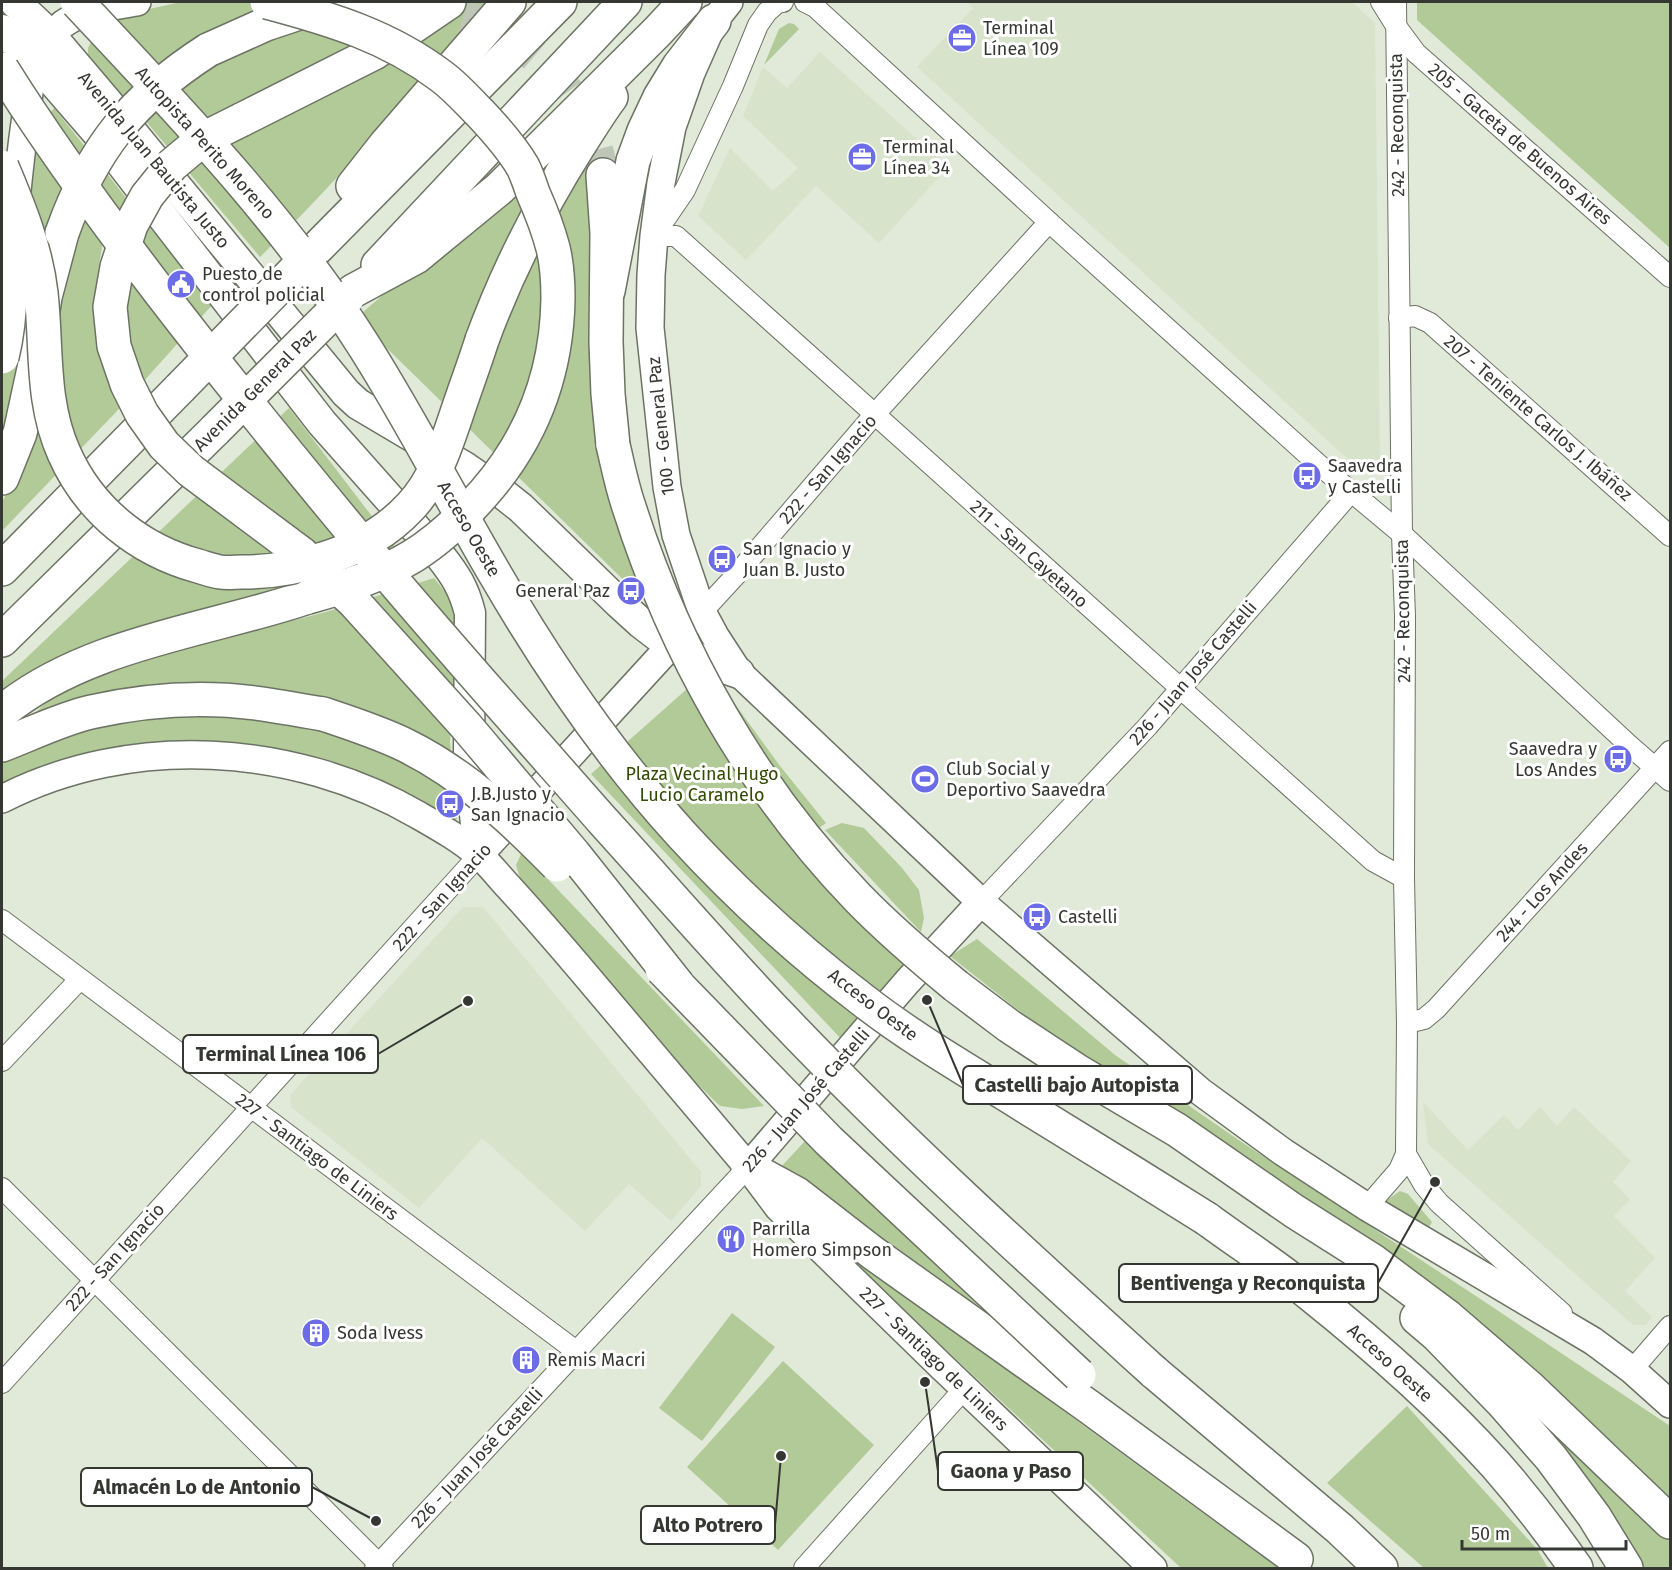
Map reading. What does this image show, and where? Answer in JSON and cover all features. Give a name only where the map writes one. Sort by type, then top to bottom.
[{"type":"highway","name":"Autopista Perito Moreno","points":[[77,2],[185,118],[281,229],[343,293]]},
{"type":"highway","points":[[2,711],[28,693],[71,669],[128,648],[272,609],[353,584],[380,573],[413,555],[445,533],[497,478],[517,448],[538,406],[553,356],[558,287],[554,250],[522,167],[499,133],[467,99],[411,55],[368,33],[320,16],[267,2]]},
{"type":"highway","points":[[449,2],[374,54],[202,139],[172,165],[147,196],[131,225],[117,267],[110,307],[114,346],[127,384],[142,414],[164,445],[191,471],[302,554],[354,602],[574,854],[678,985]]},
{"type":"highway","points":[[314,250],[352,188],[386,144],[509,2]]},
{"type":"highway","points":[[2,569],[560,2]]},
{"type":"highway","name":"Avenida General Paz","points":[[2,640],[215,430],[343,293],[501,136],[625,2]]},
{"type":"highway","points":[[343,293],[416,257],[500,188],[685,2]]},
{"type":"highway","points":[[2,478],[20,432],[35,364],[45,297],[62,233],[85,178],[117,128],[137,105],[182,66],[207,50],[266,24],[305,11],[357,6],[406,8]]},
{"type":"highway","points":[[608,291],[633,161],[644,131],[660,97],[679,66],[722,11]]},
{"type":"highway","points":[[2,167],[30,240],[40,290],[45,384],[53,420],[63,453],[94,502],[116,524],[144,544],[179,561],[219,572],[267,572],[304,566],[337,555],[376,536],[394,523],[412,505],[429,482],[444,452],[498,296],[531,227],[607,102],[657,32]]},
{"type":"highway","points":[[2,69],[31,115],[110,227],[215,364],[313,485],[448,646],[779,1016],[996,1229],[1154,1372],[1340,1529],[1381,1569]]},
{"type":"highway","points":[[603,175],[607,233],[608,394],[613,445],[628,505],[649,567],[704,686],[737,743],[774,798],[814,849],[858,898],[905,944],[956,986],[1079,1072],[1177,1130],[1294,1211],[1373,1261],[1449,1317],[1529,1387],[1671,1522]]},
{"type":"highway","points":[[2,187],[7,213],[11,262],[9,311],[2,357]]},
{"type":"highway","name":"Acceso Oeste","points":[[343,293],[364,346],[542,651],[585,715],[633,778],[720,876],[786,938],[874,1008],[936,1052],[1207,1219],[1309,1293],[1372,1345],[1432,1400],[1495,1464],[1548,1528],[1576,1569]]},
{"type":"highway","points":[[2,745],[90,712],[154,701],[207,700],[254,703],[322,714],[370,730],[438,764],[484,796],[528,835],[829,1141],[998,1301],[1080,1375],[1302,1564]]},
{"type":"highway","points":[[748,1167],[797,1194],[873,1253],[1092,1409],[1302,1564]]},
{"type":"highway","points":[[1294,1211],[1437,1335],[1502,1402],[1557,1466],[1594,1516],[1626,1569]]},
{"type":"main road","name":"Avenida Juan Bautista Justo","points":[[15,2],[51,36],[115,111],[346,393],[367,410],[466,468],[502,493],[521,508],[641,623],[671,646],[706,662],[739,673]]},
{"type":"main road","points":[[2,313],[9,280],[20,153],[29,90],[36,62],[51,36],[64,24],[78,16],[106,7],[137,2]]},
{"type":"main road","name":"100 - General Paz","points":[[722,11],[691,73],[672,127],[654,236],[650,328],[667,487],[676,535],[702,612],[739,673],[981,902],[1201,1092],[1283,1152],[1367,1207],[1593,1341],[1632,1370],[1671,1404]]},
{"type":"main road","name":"Avenida Juan Bautista Justo","points":[[2,30],[36,62],[101,137],[322,423],[441,556],[457,577],[470,613],[469,760],[479,855]]},
{"type":"main road","name":"222 - San Ignacio","points":[[479,855],[702,612]]},
{"type":"main road","name":"227 - Santiago de Liniers","points":[[2,799],[60,775],[108,763],[156,756],[206,754],[255,759],[303,768],[351,782],[396,802],[439,827],[479,855],[522,902],[748,1167],[778,1208],[1141,1565]]},
{"type":"main road","name":"226 - Juan José Castelli","points":[[748,1167],[907,982],[981,902]]},
{"type":"street","name":"205 - Gaceta de Buenos Aires","points":[[1381,2],[1416,53],[1671,276]]},
{"type":"street","name":"242 - Reconquista","points":[[1396,2],[1405,616],[1406,1154]]},
{"type":"street","points":[[811,3],[1049,222],[1318,464],[1402,534],[1629,745],[1671,781]]},
{"type":"street","points":[[654,236],[685,190],[733,86],[758,25],[775,7]]},
{"type":"street","name":"222 - San Ignacio","points":[[702,612],[874,415],[1049,222]]},
{"type":"street","name":"211 - San Cayetano","points":[[654,236],[676,236],[1373,861],[1404,878]]},
{"type":"street","name":"207 - Teniente Carlos J. Ibáñez","points":[[1399,318],[1415,315],[1430,323],[1671,536]]},
{"type":"street","name":"226 - Juan José Castelli","points":[[981,902],[1148,726],[1351,492]]},
{"type":"street","name":"244 - Los Andes","points":[[1407,1023],[1424,1019],[1436,1009],[1671,751]]},
{"type":"street","name":"222 - San Ignacio","points":[[2,1383],[479,855]]},
{"type":"street","name":"227 - Santiago de Liniers","points":[[2,920],[576,1351]]},
{"type":"street","points":[[2,1061],[80,979]]},
{"type":"street","points":[[1367,1207],[1399,1170],[1406,1154]]},
{"type":"street","points":[[1406,1154],[1424,1185],[1439,1203],[1593,1341]]},
{"type":"street","name":"226 - Juan José Castelli","points":[[379,1567],[748,1167]]},
{"type":"street","points":[[2,1188],[379,1567]]},
{"type":"street","points":[[1632,1370],[1671,1326]]},
{"type":"street","points":[[804,1569],[964,1389]]},
{"type":"shaded area","points":[[967,2],[1352,2],[1375,23],[1380,461],[1360,470],[917,67],[973,8]]},
{"type":"shaded area","name":"Terminal Línea 34","points":[[820,52],[948,167],[879,243],[816,186],[746,260],[698,216],[730,148],[773,191],[798,168],[743,116],[763,67],[787,88]]},
{"type":"shaded area","points":[[463,907],[483,907],[701,1172],[701,1186],[671,1221],[629,1184],[585,1231],[482,1138],[419,1208],[291,1107],[290,1095]]},
{"type":"shaded area","points":[[1423,1102],[1468,1150],[1504,1115],[1518,1130],[1540,1107],[1557,1126],[1574,1107],[1631,1161],[1613,1182],[1630,1199],[1614,1216],[1655,1258],[1625,1291],[1652,1317],[1645,1325],[1633,1325],[1428,1144]]},
{"type":"green space","points":[[181,2],[283,2],[126,100],[88,55],[88,48],[92,40],[109,23],[122,15]]},
{"type":"green space","points":[[465,2],[489,2],[349,164],[260,257],[144,119],[174,90],[261,35],[365,17],[353,47],[232,105],[244,129],[442,18]]},
{"type":"green space","points":[[1417,2],[1670,2],[1670,248],[1417,20]]},
{"type":"green space","points":[[789,23],[799,29],[764,65],[779,29]]},
{"type":"green space","points":[[54,108],[86,148],[2,446],[2,358],[24,198],[33,170],[42,123]]},
{"type":"green space","points":[[577,122],[594,166],[648,604],[356,318],[536,164]]},
{"type":"green space","points":[[105,171],[126,198],[103,241],[96,305],[122,306],[145,220],[213,304],[116,412],[2,531],[2,503],[7,492],[62,270]]},
{"type":"green space","points":[[289,408],[397,549],[280,598],[2,701],[2,681]]},
{"type":"green space","points":[[434,578],[450,598],[458,620],[458,666],[450,741],[457,819],[448,823],[391,791],[326,766],[274,756],[202,747],[133,750],[55,763],[2,785],[2,758],[31,745],[87,725],[138,714],[191,707],[253,712],[336,729],[414,767],[417,744],[328,709],[206,690],[125,697],[42,718],[36,712],[49,700],[93,677],[201,644],[326,612]]},
{"type":"green space","name":"Plaza Vecinal Hugo Lucio Caramelo","points":[[688,688],[732,700],[780,766],[826,823],[796,845],[915,967],[845,1043],[591,774]]},
{"type":"green space","points":[[842,823],[864,828],[902,868],[919,890],[924,918],[921,932],[825,830]]},
{"type":"green space","points":[[522,852],[764,1106],[742,1109],[720,1106],[680,1067],[525,895],[516,865]]},
{"type":"green space","points":[[977,939],[1115,1055],[1246,1145],[1670,1426],[1670,1505],[1188,1119],[1042,1029],[950,956]]},
{"type":"green space","points":[[805,1141],[1004,1330],[780,1168]]},
{"type":"green space","points":[[1400,1191],[1408,1194],[1432,1222],[1429,1227],[1384,1202]]},
{"type":"green space","points":[[793,1208],[924,1309],[1278,1568],[1181,1568]]},
{"type":"green space","points":[[732,1313],[775,1347],[702,1441],[659,1408]]},
{"type":"green space","points":[[783,1361],[874,1445],[778,1550],[687,1467]]},
{"type":"green space","points":[[1496,1365],[1670,1530],[1670,1568],[1639,1568]]},
{"type":"green space","points":[[1407,1406],[1537,1549],[1548,1568],[1424,1568],[1327,1483]]},
{"type":"tunnel","points":[[415,9],[447,12],[471,19],[515,41],[534,56],[568,92],[581,113],[594,140],[603,175]]},
{"type":"place","name":"Terminal Línea 109","points":[[962,38]]},
{"type":"place","name":"Terminal Línea 34","points":[[862,157]]},
{"type":"place","name":"Puesto de control policial","points":[[181,284]]},
{"type":"place","name":"Saavedra y Castelli","points":[[1307,476]]},
{"type":"place","name":"San Ignacio y Juan B. Justo","points":[[722,559]]},
{"type":"place","name":"General Paz","points":[[631,591]]},
{"type":"place","name":"Saavedra y Los Andes","points":[[1618,759]]},
{"type":"place","name":"Club Social y Deportivo Saavedra","points":[[925,779]]},
{"type":"place","name":"J.B.Justo y San Ignacio","points":[[450,804]]},
{"type":"place","name":"Castelli","points":[[1037,917]]},
{"type":"place","name":"Castelli bajo Autopista","points":[[927,1000]]},
{"type":"place","name":"Terminal Línea 106","points":[[468,1001]]},
{"type":"place","name":"Bentivenga y Reconquista","points":[[1435,1182]]},
{"type":"place","name":"Parrilla Homero Simpson","points":[[731,1239]]},
{"type":"place","name":"Soda Ivess","points":[[316,1333]]},
{"type":"place","name":"Remis Macri","points":[[526,1360]]},
{"type":"place","name":"Gaona y Paso","points":[[925,1382]]},
{"type":"place","name":"Alto Potrero","points":[[781,1456]]},
{"type":"place","name":"Almacén Lo de Antonio","points":[[376,1521]]}]
